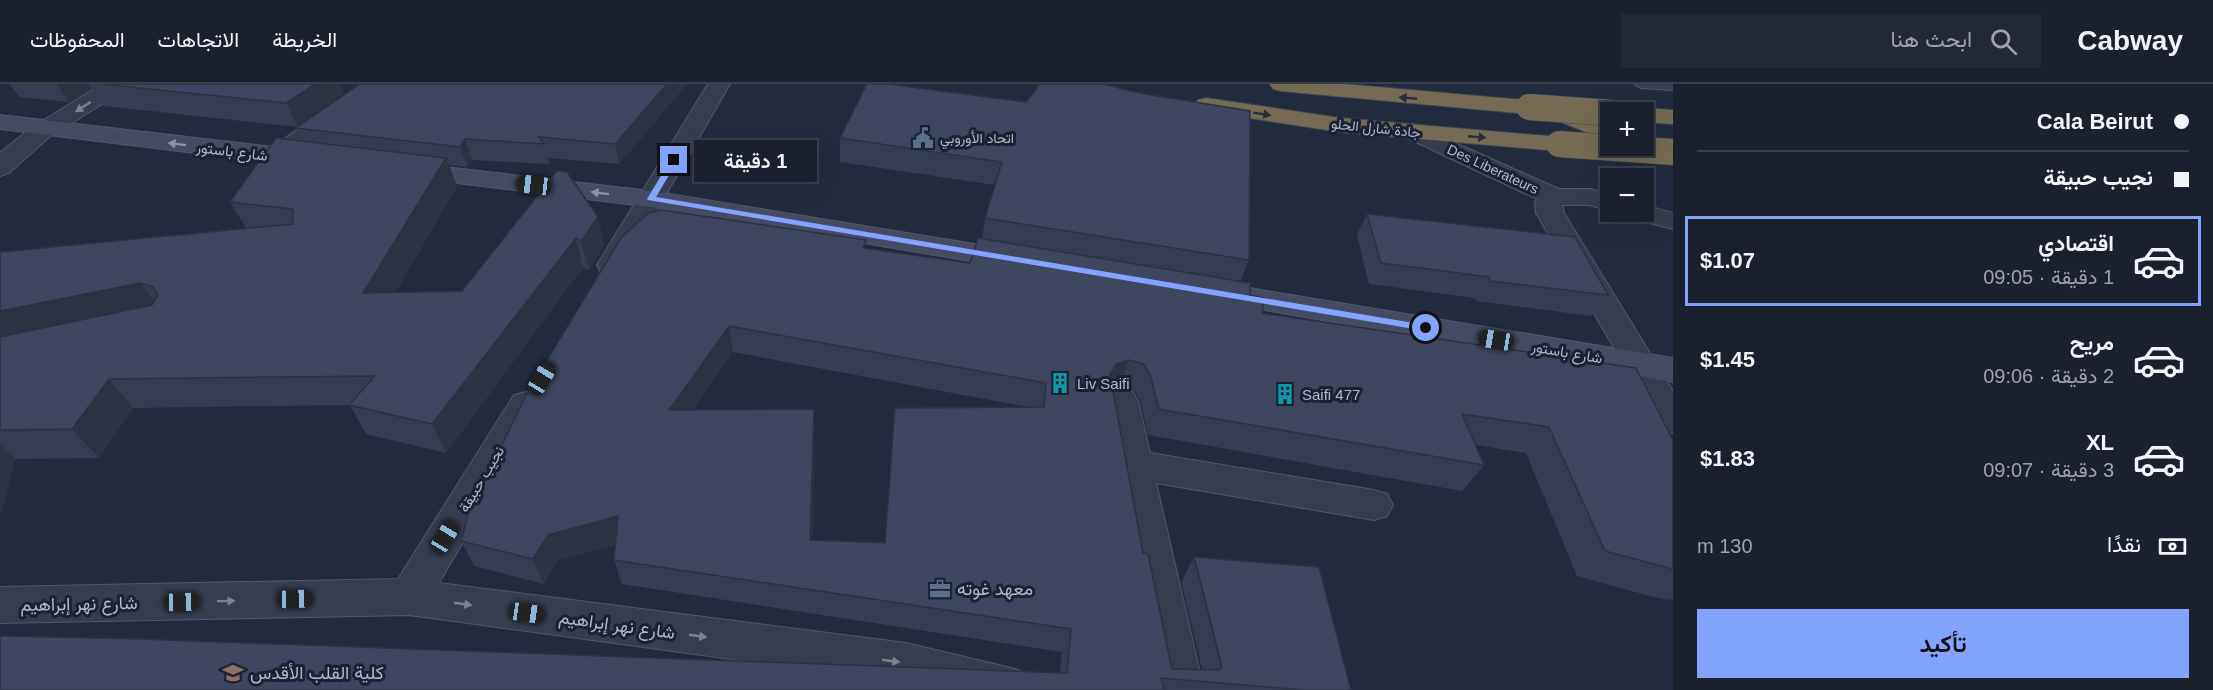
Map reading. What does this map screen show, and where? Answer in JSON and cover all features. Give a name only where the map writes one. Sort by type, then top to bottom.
[{"type":"highway","points":[[1281,84],[1381,95],[1600,112]]},
{"type":"highway","points":[[1487,84],[1600,130]]},
{"type":"highway","name":"جادة شارل الحلو","points":[[1180,100],[1308,121],[1673,152]]},
{"type":"highway","points":[[1654,116],[1673,117]]},
{"type":"highway","points":[[1654,153],[1673,161]]},
{"type":"street","points":[[0,168],[26,142],[118,84]]},
{"type":"street","points":[[276,156],[377,84]]},
{"type":"street","points":[[595,291],[719,84]]},
{"type":"street","name":"شارع باستور","points":[[0,122],[334,162]]},
{"type":"street","name":"Des Liberateurs","points":[[1412,131],[1555,197],[1567,195],[1600,200]]},
{"type":"street","points":[[381,168],[651,199],[1037,263]]},
{"type":"street","points":[[1555,197],[1548,202],[1550,213],[1673,420]]},
{"type":"street","points":[[1654,216],[1673,221]]},
{"type":"street","name":"شارع باستور","points":[[1190,288],[1673,369]]},
{"type":"street","name":"نجيب حبيقة","points":[[409,597],[539,382]]},
{"type":"street","points":[[1121,401],[1182,690]]},
{"type":"street","points":[[1135,465],[1374,505]]},
{"type":"street","name":"شارع نهر إبراهيم","points":[[0,605],[409,597],[906,663],[1015,690]]},
{"type":"lane","points":[[1641,84],[1673,86]]},
{"type":"building","points":[[101,84],[315,84],[286,103]]},
{"type":"building","points":[[360,84],[667,84],[615,144],[539,137],[544,144],[465,139],[460,147],[296,128]]},
{"type":"building","points":[[867,84],[888,84],[1026,102],[1040,84],[1103,84],[1139,93],[1250,111],[1249,260],[985,218],[1002,162],[840,138]]},
{"type":"building","points":[[276,138],[446,158],[363,293],[462,291],[557,171],[567,172],[598,217],[581,241],[576,238],[432,424],[349,405],[375,376],[109,379],[72,429],[0,430],[0,337],[152,305],[158,295],[153,287],[140,283],[0,311],[0,252],[293,224],[293,209],[230,202]]},
{"type":"building","points":[[661,210],[866,240],[863,248],[970,263],[978,238],[1250,283],[1250,295],[1264,298],[1262,313],[1636,368],[1673,440],[1673,569],[1605,551],[1549,427],[1462,414],[1484,465],[1159,409],[1150,374],[1144,364],[1129,360],[1116,364],[1110,375],[1143,553],[1148,554],[1172,669],[1219,670],[1222,667],[1194,557],[1319,567],[1351,690],[1304,690],[1161,678],[1164,690],[0,690],[0,636],[140,639],[1067,673],[1071,629],[614,560],[618,516],[548,535],[533,559],[461,541],[469,511],[529,390],[621,238],[648,213]],"holes":[[[729,326],[1046,383],[1044,407],[895,408],[885,543],[810,540],[814,409],[669,410]]]},
{"type":"building","points":[[1367,214],[1575,237],[1608,295],[1490,281],[1489,277],[1381,263]]},
{"type":"place","name":"اتحاد الأوروبي","points":[[923,138]]},
{"type":"place","name":"Liv Saifi","points":[[1060,383]]},
{"type":"place","name":"Saifi 477","points":[[1285,394]]},
{"type":"place","name":"معهد غوته","points":[[940,589]]},
{"type":"place","name":"كلية القلب الأقدس","points":[[233,673]]},
{"type":"route","points":[[674,160],[651,199],[1426,328]]}]
